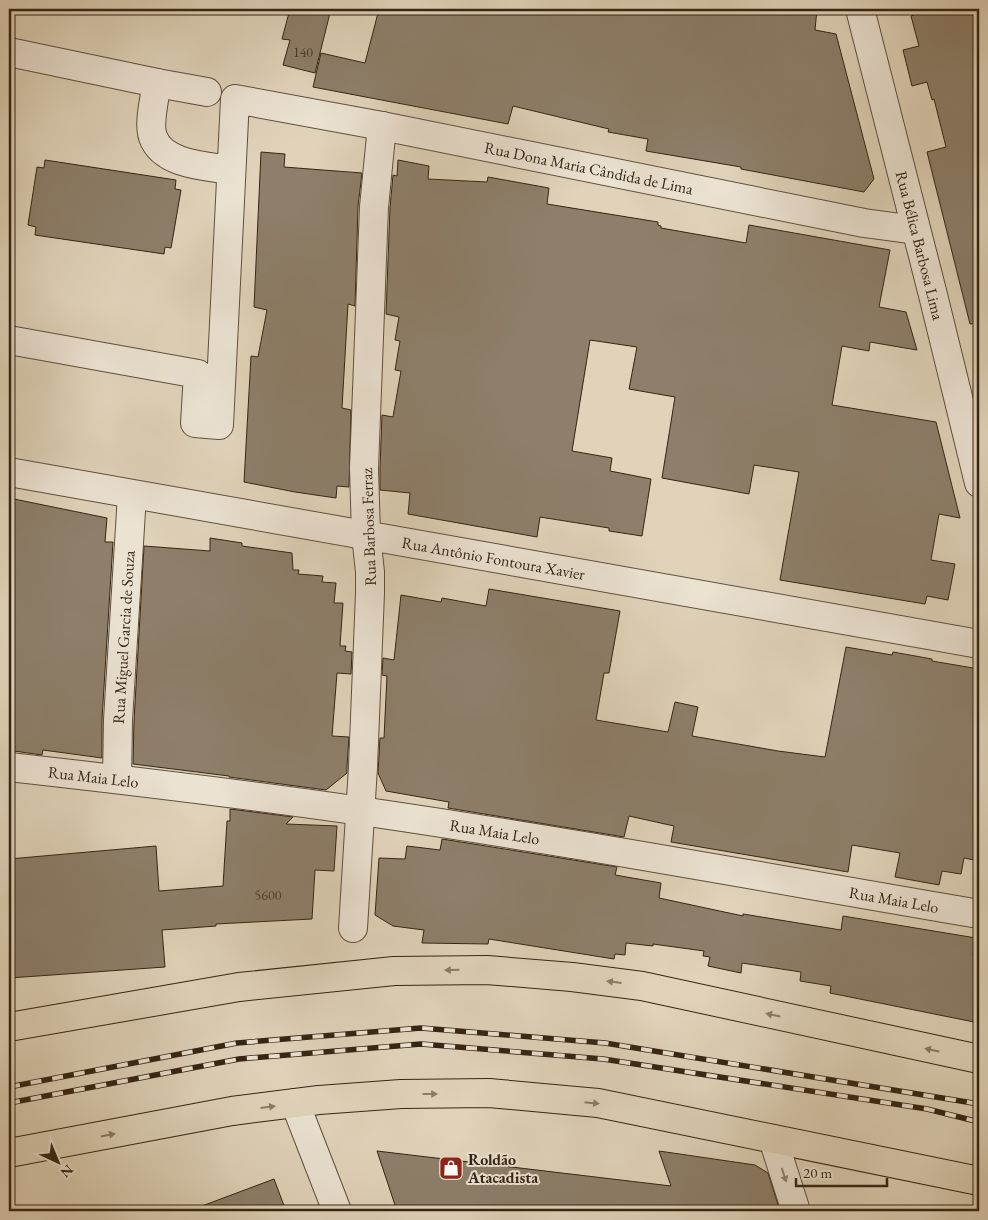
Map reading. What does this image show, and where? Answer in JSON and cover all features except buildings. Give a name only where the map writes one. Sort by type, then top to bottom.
[{"type":"main road","points":[[9,1027],[239,987],[394,971],[487,970],[572,977],[642,986],[979,1059]]},
{"type":"main road","points":[[9,1153],[232,1111],[319,1100],[401,1094],[489,1094],[598,1103],[979,1181]]},
{"type":"street","name":"Rua Bélica Barbosa Lima","points":[[860,9],[979,483]]},
{"type":"street","points":[[9,52],[207,92]]},
{"type":"street","points":[[9,340],[198,374],[195,423],[219,425],[231,170],[181,162],[163,152],[153,137],[152,117],[157,83]]},
{"type":"street","name":"Rua Dona Maria Cândida de Lima","points":[[231,170],[235,99],[382,126],[864,223],[916,230]]},
{"type":"street","name":"Rua Barbosa Ferraz","points":[[353,928],[370,593],[364,468],[374,207],[382,126]]},
{"type":"street","name":"Rua Antônio Fontoura Xavier","points":[[9,472],[979,644]]},
{"type":"street","name":"Rua Miguel Garcia de Souza","points":[[116,778],[132,495]]},
{"type":"street","name":"Rua Maia Lelo","points":[[9,767],[116,778],[360,811],[560,842],[979,914]]},
{"type":"street","points":[[295,1103],[337,1211]]},
{"type":"street","points":[[773,1139],[796,1211]]},
{"type":"railway","points":[[9,1087],[237,1043],[421,1028],[605,1043],[979,1104]]},
{"type":"railway","points":[[9,1103],[239,1059],[421,1044],[603,1059],[927,1109],[979,1122]]},
{"type":"place","name":"Roldão Atacadista","points":[[451,1168]]}]
